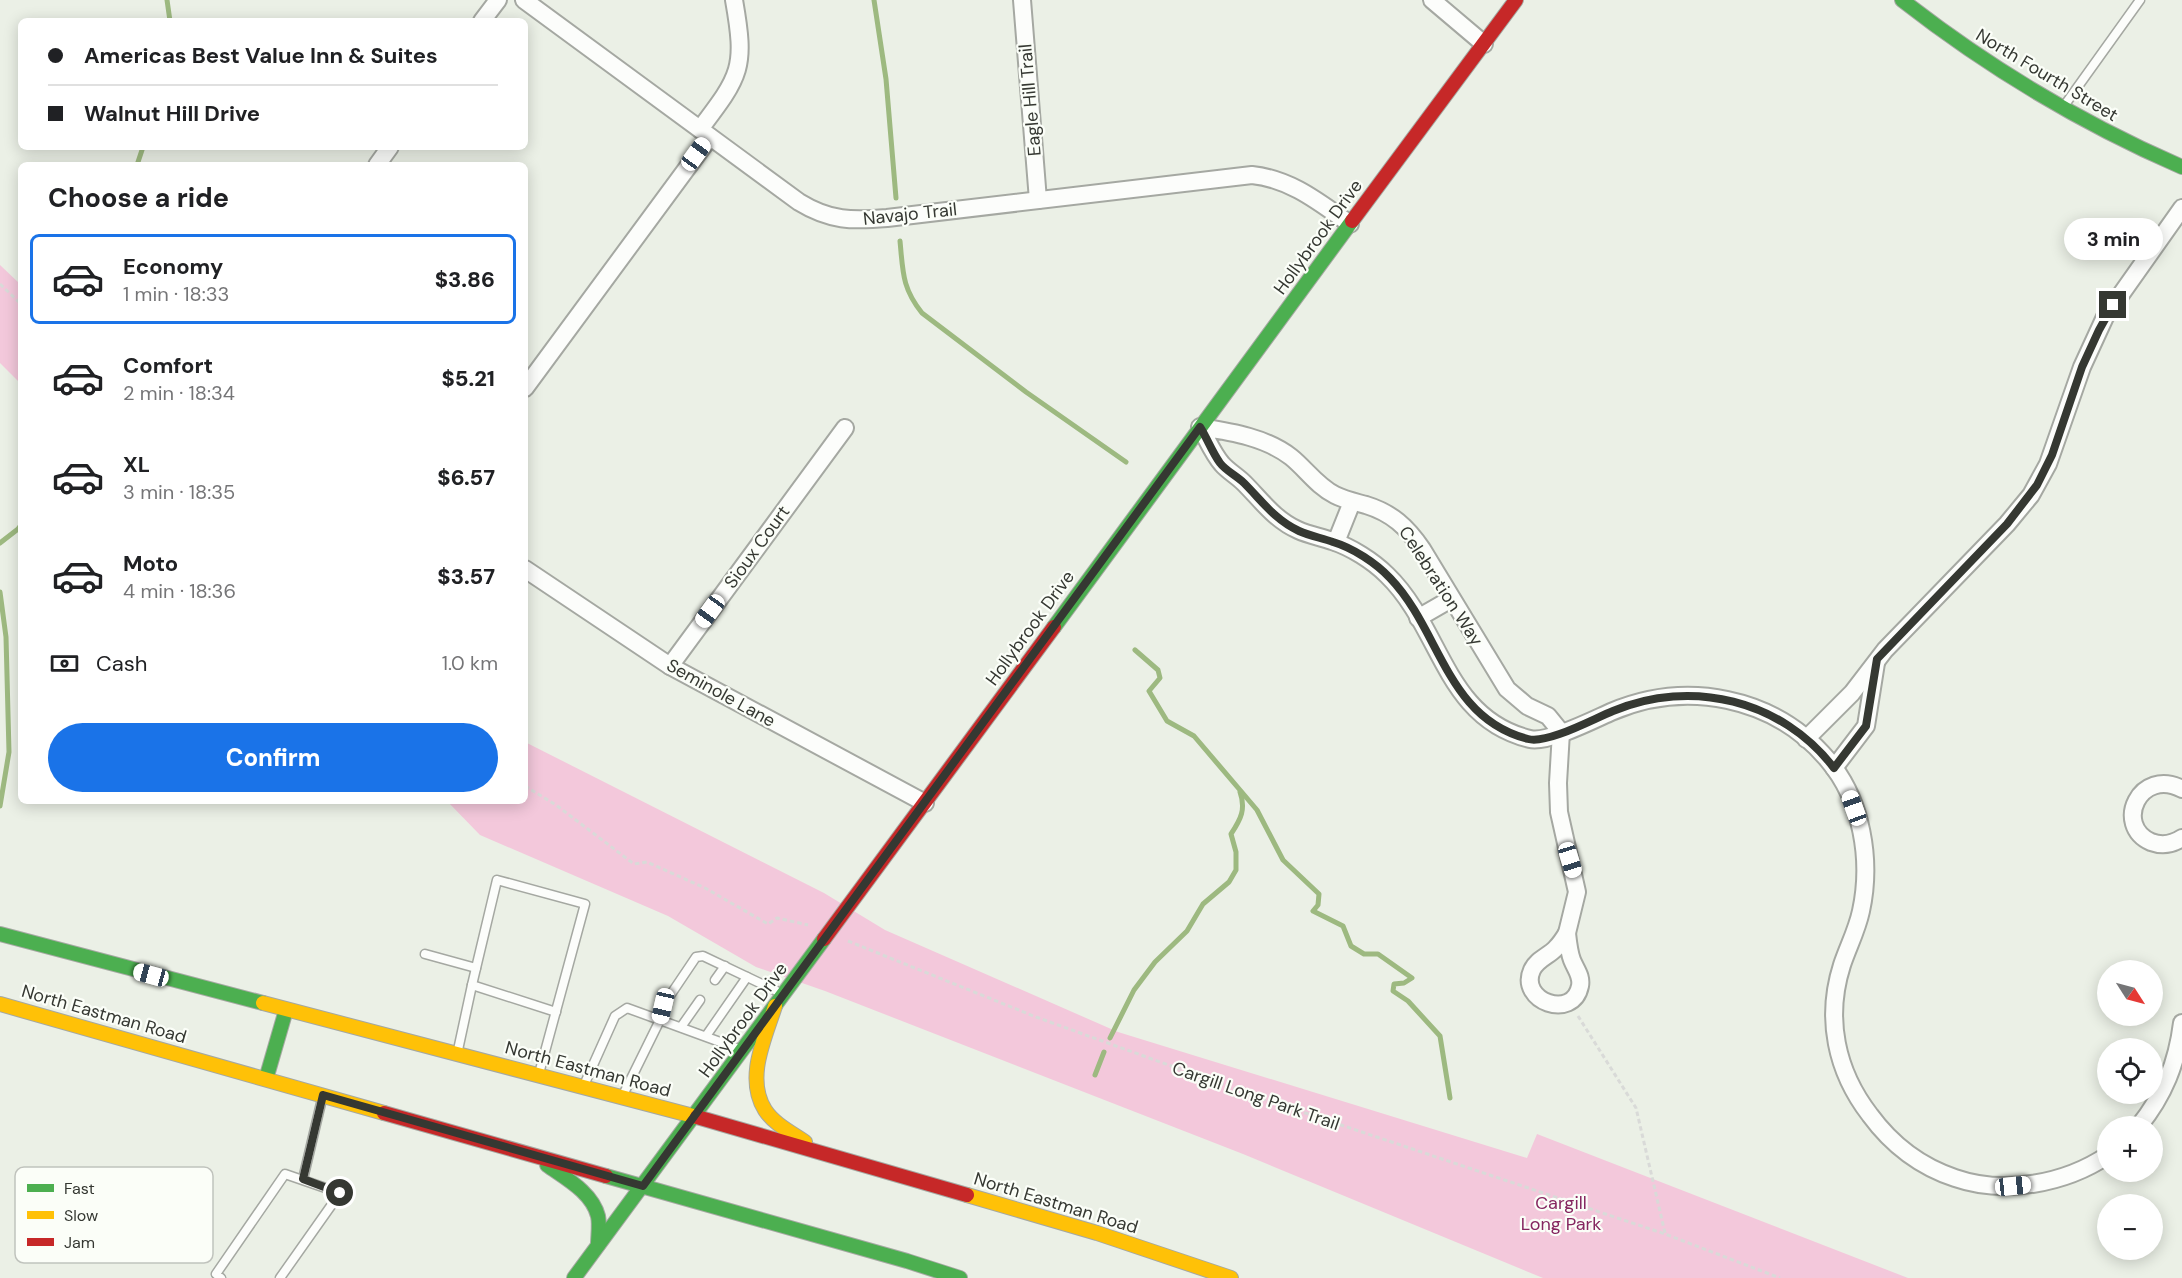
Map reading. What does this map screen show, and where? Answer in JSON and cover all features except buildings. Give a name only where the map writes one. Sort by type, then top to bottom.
[{"type":"main road","name":"Hollybrook Drive","points":[[574,1278],[1516,0]]},
{"type":"main road","name":"North Fourth Street","points":[[1902,0],[1952,38],[2062,109],[2182,167]]},
{"type":"main road","name":"North Eastman Road","points":[[0,934],[286,1010],[584,1085],[1097,1233],[1202,1273],[1231,1278]]},
{"type":"main road","name":"North Eastman Road","points":[[0,1004],[960,1278]]},
{"type":"main road","points":[[775,1006],[756,1075],[761,1100],[765,1110],[775,1120],[818,1152]]},
{"type":"main road","points":[[266,1079],[286,1010]]},
{"type":"main road","points":[[534,1156],[588,1198],[598,1216],[598,1245]]},
{"type":"street","points":[[484,18],[498,0]]},
{"type":"street","name":"Navajo Trail","points":[[524,0],[799,202],[832,218],[849,220],[887,218],[1252,175],[1274,179],[1293,186],[1350,224]]},
{"type":"street","points":[[528,384],[705,133],[730,89],[737,72],[741,44],[734,0]]},
{"type":"street","name":"Eagle Hill Trail","points":[[1022,0],[1038,200]]},
{"type":"street","points":[[1432,0],[1484,44]]},
{"type":"street","points":[[1806,739],[1852,693],[1877,659],[2007,524],[2031,495],[2052,455],[2082,367],[2102,324],[2182,208]]},
{"type":"street","name":"Celebration Way","points":[[1200,427],[1248,435],[1280,450],[1294,459],[1322,487],[1335,495],[1376,508],[1392,516],[1407,528],[1507,689],[1527,706],[1548,716],[1561,732]]},
{"type":"street","name":"Celebration Way","points":[[1200,427],[1221,463],[1244,483],[1278,519],[1299,531],[1336,542],[1382,570],[1407,598],[1454,684],[1482,715],[1506,731],[1539,741],[1644,700],[1693,695],[1718,698],[1753,707],[1783,722],[1806,739],[1841,778],[1854,808],[1864,845],[1866,867],[1861,911],[1856,933],[1842,967],[1834,1014],[1838,1051],[1847,1077],[1860,1102],[1887,1136],[1906,1153],[1932,1170],[1975,1184],[1999,1186],[2042,1182],[2081,1169],[2097,1161]]},
{"type":"street","name":"Sioux Court","points":[[670,666],[845,428]]},
{"type":"street","points":[[1336,542],[1352,502]]},
{"type":"street","name":"Seminole Lane","points":[[528,571],[670,666],[925,803]]},
{"type":"street","points":[[1418,618],[1451,599]]},
{"type":"street","points":[[1834,768],[1866,726],[1877,659]]},
{"type":"street","points":[[1561,732],[1559,812],[1577,892],[1567,933],[1570,954],[1579,972],[1581,984],[1572,1001],[1558,1005],[1544,1002],[1535,994],[1530,983],[1534,966],[1556,948],[1567,933]]},
{"type":"street","points":[[2182,789],[2171,783],[2159,783],[2147,787],[2138,795],[2133,807],[2133,819],[2137,830],[2145,839],[2156,844],[2168,844],[2182,838]]},
{"type":"street","points":[[2146,1116],[2160,1097],[2179,1060],[2182,1023]]},
{"type":"lane","points":[[2062,109],[2140,0]]},
{"type":"lane","points":[[458,1053],[497,880],[585,904],[539,1074]]},
{"type":"lane","points":[[425,954],[476,969]]},
{"type":"lane","points":[[622,1096],[660,1020],[663,1006],[696,957],[703,956],[783,994]]},
{"type":"lane","points":[[715,980],[724,966]]},
{"type":"lane","points":[[706,1036],[747,977]]},
{"type":"lane","points":[[472,985],[556,1012]]},
{"type":"lane","points":[[681,1027],[700,1000]]},
{"type":"lane","points":[[584,1085],[615,1016],[627,1008],[743,1050]]},
{"type":"lane","points":[[303,1179],[323,1095]]},
{"type":"lane","points":[[221,1278],[216,1274],[285,1174],[340,1193],[280,1278]]},
{"type":"path","points":[[0,284],[18,301]]},
{"type":"path","points":[[528,788],[556,805],[634,864],[647,861],[705,888],[768,924],[777,918],[806,924]]},
{"type":"path","name":"Cargill Long Park Trail","points":[[853,944],[1036,1017],[1233,1089],[1665,1234],[1780,1278]]},
{"type":"path","points":[[1572,1001],[1577,1014],[1636,1108],[1665,1234]]},
{"type":"green space","points":[[0,265],[18,282],[18,381],[0,363]]},
{"type":"green space","name":"Cargill Long Park","points":[[528,744],[824,893],[885,930],[1118,1032],[1527,1158],[1537,1134],[1908,1278],[1543,1278],[1243,1154],[825,991],[756,967],[668,916],[480,835],[450,804],[528,804]]},
{"type":"waterway","points":[[167,0],[170,18]]},
{"type":"waterway","points":[[874,0],[886,79],[896,198]]},
{"type":"waterway","points":[[138,162],[142,150]]},
{"type":"waterway","points":[[900,241],[907,287],[922,313],[1026,392],[1126,462]]},
{"type":"waterway","points":[[0,543],[18,529]]},
{"type":"waterway","points":[[0,592],[6,637],[9,752],[0,806]]},
{"type":"waterway","points":[[1135,650],[1158,670],[1160,678],[1149,691],[1167,721],[1194,736],[1257,810],[1283,860],[1319,894],[1318,905],[1313,911],[1343,926],[1351,946],[1364,954],[1378,954],[1412,978],[1404,983],[1394,984],[1393,991],[1408,1001],[1440,1036],[1450,1098]]},
{"type":"waterway","points":[[1110,1038],[1134,990],[1155,962],[1187,931],[1203,904],[1229,882],[1236,870],[1236,852],[1231,834],[1242,814],[1243,804],[1240,792]]},
{"type":"waterway","points":[[1095,1075],[1104,1052]]},
{"type":"traffic: fast","points":[[1902,0],[1968,49],[2072,113],[2182,167]]},
{"type":"traffic: fast","points":[[1054,627],[1352,221]]},
{"type":"traffic: fast","points":[[0,934],[263,1003]]},
{"type":"traffic: fast","points":[[574,1278],[824,939]]},
{"type":"traffic: fast","points":[[266,1079],[286,1010]]},
{"type":"traffic: fast","points":[[547,1165],[577,1186],[595,1207],[599,1226],[598,1245]]},
{"type":"traffic: fast","points":[[606,1176],[960,1278]]},
{"type":"traffic: slow","points":[[263,1003],[697,1117]]},
{"type":"traffic: slow","points":[[0,1004],[384,1113]]},
{"type":"traffic: slow","points":[[775,1006],[759,1058],[757,1071],[759,1098],[773,1120],[805,1142]]},
{"type":"traffic: slow","points":[[967,1195],[1097,1233],[1231,1278]]},
{"type":"traffic: jam","points":[[1352,221],[1516,0]]},
{"type":"traffic: jam","points":[[824,939],[1054,627]]},
{"type":"traffic: jam","points":[[384,1113],[606,1176]]},
{"type":"traffic: jam","points":[[697,1117],[967,1195]]},
{"type":"route","points":[[340,1193],[303,1179],[323,1095],[643,1186],[1200,427],[1221,463],[1244,483],[1278,519],[1299,531],[1336,542],[1367,559],[1389,576],[1412,607],[1460,692],[1482,715],[1506,731],[1539,741],[1644,700],[1680,695],[1705,696],[1753,707],[1783,722],[1822,753],[1834,768],[1866,726],[1877,659],[2007,524],[2031,495],[2052,455],[2082,367],[2113,305]]}]
